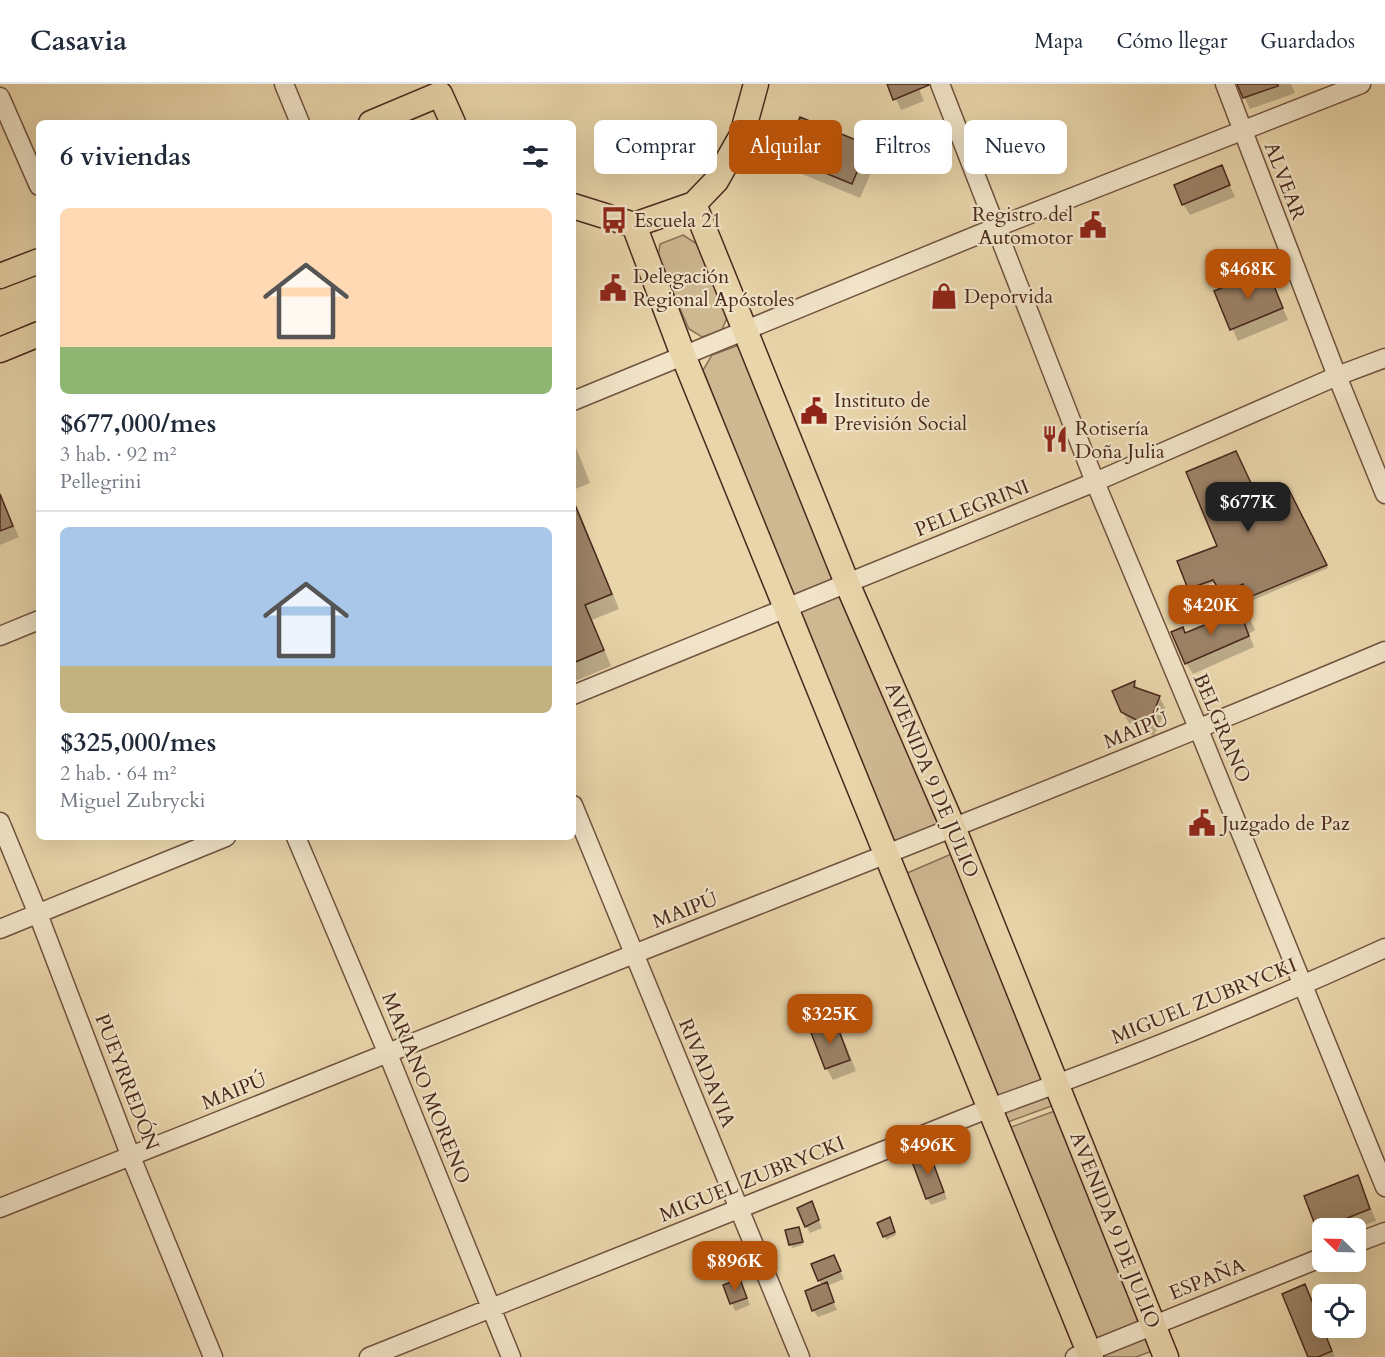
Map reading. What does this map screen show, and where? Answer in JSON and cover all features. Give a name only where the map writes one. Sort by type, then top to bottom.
[{"type":"main road","points":[[576,207],[634,225],[693,204],[716,181],[742,135],[756,84]]},
{"type":"main road","points":[[377,120],[441,89],[452,120]]},
{"type":"main road","name":"AVENIDA 9 DE JULIO","points":[[693,204],[848,583],[953,827],[1166,1357]]},
{"type":"main road","points":[[634,225],[683,355],[990,1108],[1085,1355]]},
{"type":"main road","points":[[0,276],[36,262]]},
{"type":"main road","points":[[0,350],[36,335]]},
{"type":"street","points":[[284,84],[299,120]]},
{"type":"street","name":"BELGRANO","points":[[940,84],[1095,482],[1304,985],[1385,1187]]},
{"type":"street","name":"ALVEAR","points":[[1225,84],[1337,376],[1385,494]]},
{"type":"street","points":[[576,400],[997,228],[1361,84]]},
{"type":"street","points":[[0,97],[36,179]]},
{"type":"street","name":"PELLEGRINI","points":[[576,694],[1095,482],[1337,376],[1385,358]]},
{"type":"street","points":[[0,636],[36,621]]},
{"type":"street","name":"MAIPÚ","points":[[0,1209],[1199,730],[1385,651]]},
{"type":"street","name":"RIVADAVIA","points":[[576,812],[800,1357]]},
{"type":"street","name":"PUEYRREDÓN","points":[[0,822],[38,914],[131,1157],[213,1357]]},
{"type":"street","points":[[0,929],[219,840]]},
{"type":"street","name":"MARIANO MORENO","points":[[297,840],[388,1054],[511,1357]]},
{"type":"street","name":"MIGUEL ZUBRYCKI","points":[[369,1357],[1304,985],[1385,948]]},
{"type":"street","points":[[1366,1239],[1385,1232]]},
{"type":"street","name":"ESPAÑA","points":[[1085,1355],[1312,1261]]},
{"type":"shaded area","points":[[683,235],[697,244],[728,315],[722,330],[702,337],[689,329],[658,259],[660,244]]},
{"type":"shaded area","points":[[742,344],[846,578],[794,599],[703,370],[712,355]]},
{"type":"shaded area","points":[[850,588],[948,822],[890,847],[799,608]]},
{"type":"shaded area","points":[[956,852],[1057,1104],[994,1127],[898,877]]},
{"type":"shaded area","points":[[1060,1109],[1155,1350],[1136,1357],[1086,1357],[995,1133]]},
{"type":"building","points":[[887,84],[929,84],[929,85],[893,100]]},
{"type":"building","points":[[1237,84],[1278,84],[1278,86],[1243,98]]},
{"type":"building","points":[[842,134],[854,139],[854,174],[856,174],[852,184],[828,174],[842,174]]},
{"type":"building","points":[[1222,165],[1230,185],[1182,205],[1174,185]]},
{"type":"building","points":[[1267,269],[1283,308],[1230,330],[1214,291]]},
{"type":"building","points":[[1236,451],[1259,500],[1289,490],[1327,565],[1247,598],[1243,584],[1221,593],[1213,580],[1188,589],[1177,561],[1217,546],[1186,472]]},
{"type":"building","points":[[0,494],[13,526],[0,531]]},
{"type":"building","points":[[576,507],[612,594],[585,605],[604,650],[576,662]]},
{"type":"building","points":[[1246,608],[1250,619],[1244,622],[1249,636],[1185,664],[1171,632],[1183,627],[1185,633]]},
{"type":"building","points":[[1135,681],[1134,687],[1160,696],[1148,726],[1121,712],[1112,691]]},
{"type":"building","points":[[835,1020],[850,1060],[825,1069],[810,1030]]},
{"type":"building","points":[[929,1152],[944,1192],[926,1199],[911,1159]]},
{"type":"building","points":[[1358,1175],[1370,1209],[1347,1218],[1312,1218],[1304,1196]]},
{"type":"building","points":[[812,1201],[819,1220],[805,1227],[797,1208]]},
{"type":"building","points":[[890,1217],[895,1232],[883,1237],[877,1223]]},
{"type":"building","points":[[799,1227],[803,1242],[789,1245],[785,1230]]},
{"type":"building","points":[[834,1255],[841,1271],[818,1281],[811,1264]]},
{"type":"building","points":[[740,1279],[747,1298],[730,1304],[723,1285]]},
{"type":"building","points":[[827,1282],[834,1302],[812,1311],[805,1291]]},
{"type":"building","points":[[1305,1284],[1312,1301],[1312,1338],[1327,1338],[1332,1351],[1318,1357],[1308,1357],[1282,1294]]},
{"type":"place","name":"Escuela 21","points":[[614,220]]},
{"type":"place","name":"Registro del Automotor","points":[[1093,225]]},
{"type":"place","name":"Delegación Regional Apóstoles","points":[[613,288]]},
{"type":"place","name":"Deporvida","points":[[944,296]]},
{"type":"place","name":"Instituto de Previsión Social","points":[[814,411]]},
{"type":"place","name":"Rotisería Doña Julia","points":[[1055,439]]},
{"type":"place","name":"Juzgado de Paz","points":[[1202,823]]}]
